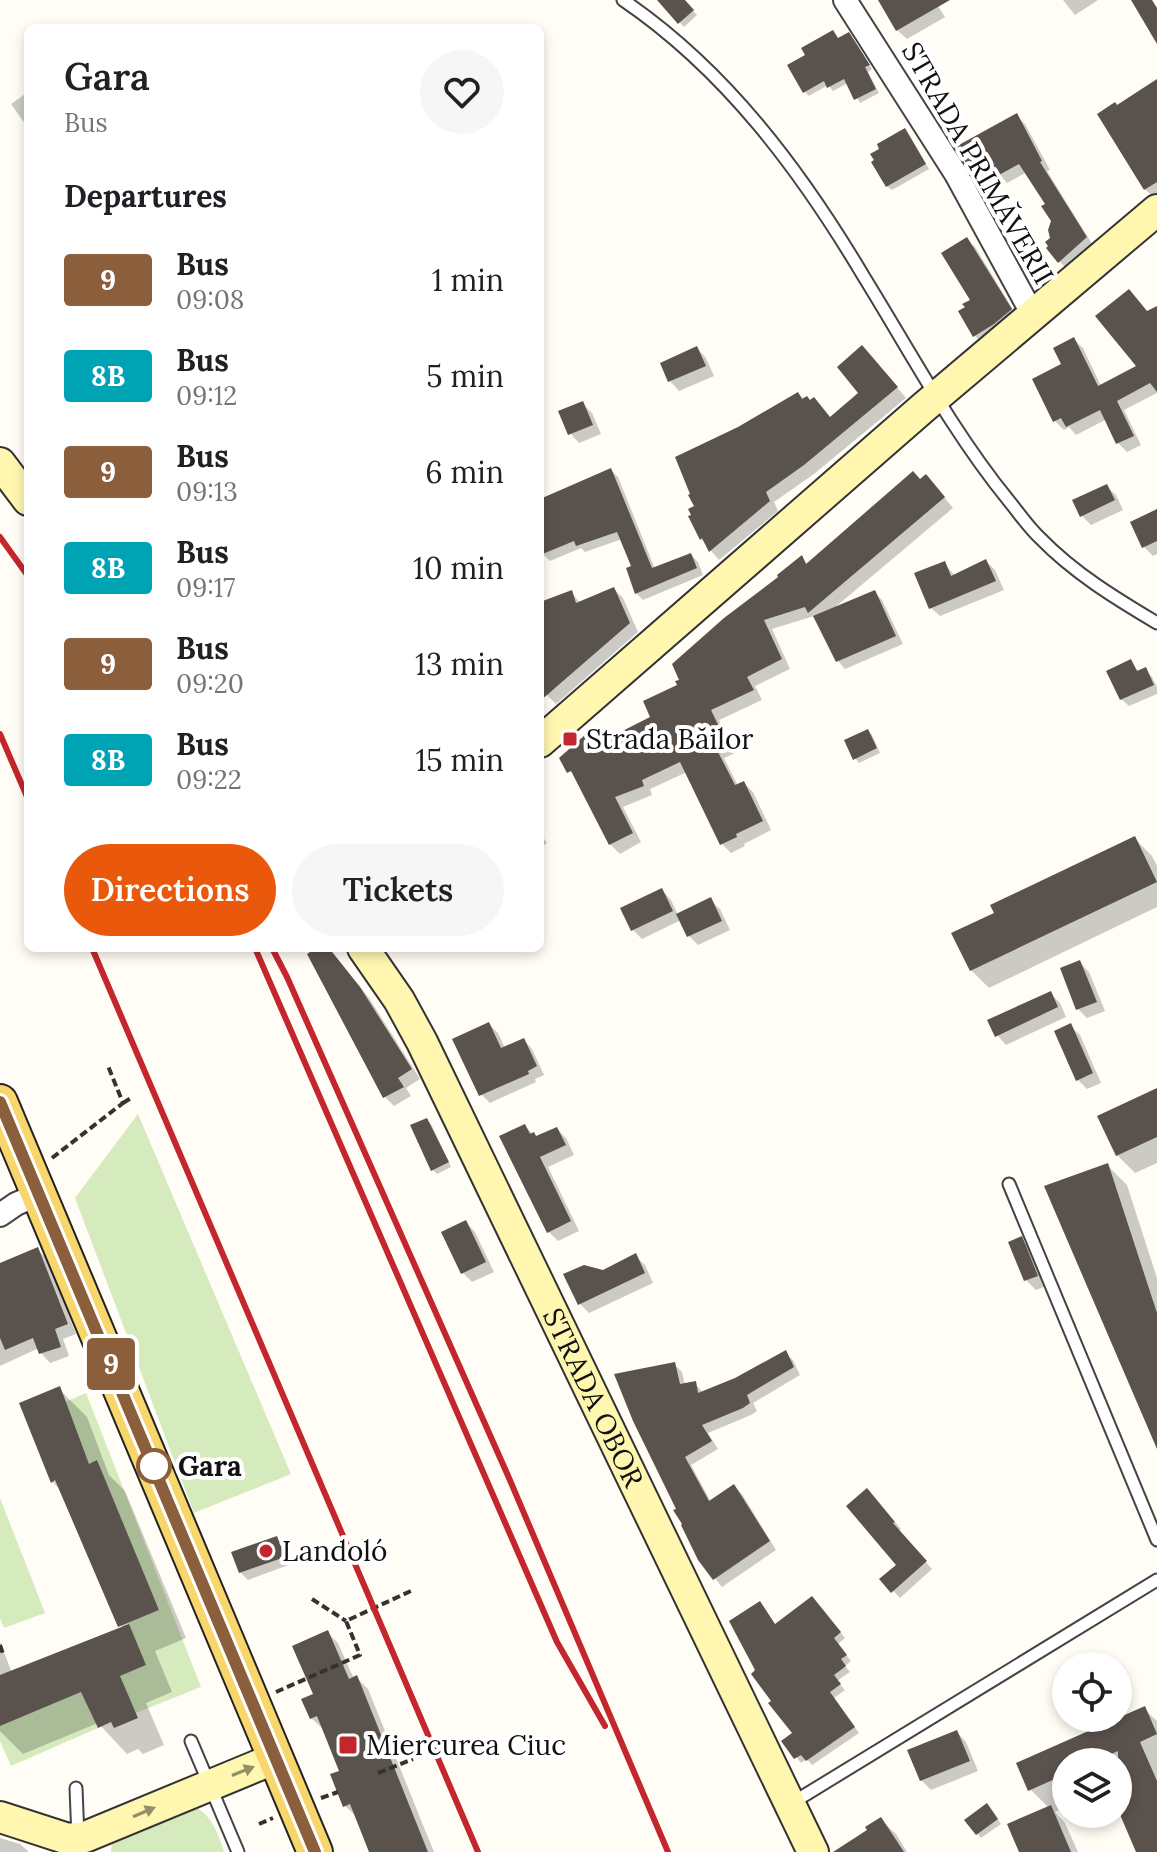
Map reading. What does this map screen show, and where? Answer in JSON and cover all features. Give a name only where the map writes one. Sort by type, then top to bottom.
[{"type":"main road","points":[[0,1102],[315,1852]]},
{"type":"street","name":"STRADA PRIMĂVERII","points":[[845,0],[956,174],[1033,315]]},
{"type":"street","points":[[544,739],[935,398],[1157,210]]},
{"type":"street","points":[[0,463],[24,495]]},
{"type":"street","name":"STRADA OBOR","points":[[366,952],[399,1000],[422,1042],[813,1852]]},
{"type":"street","points":[[0,1215],[16,1204],[34,1184]]},
{"type":"street","points":[[0,1817],[81,1845],[91,1835],[276,1758]]},
{"type":"lane","points":[[623,0],[688,49],[777,147],[849,252],[935,398],[988,476],[1037,536],[1103,591],[1157,623]]},
{"type":"lane","points":[[1009,1184],[1157,1540]]},
{"type":"lane","points":[[791,1804],[1157,1580]]},
{"type":"lane","points":[[191,1741],[238,1852]]},
{"type":"lane","points":[[76,1788],[81,1845]]},
{"type":"path","points":[[108,1066],[123,1103]]},
{"type":"path","points":[[34,1184],[131,1098]]},
{"type":"path","points":[[346,1621],[413,1590]]},
{"type":"path","points":[[252,1703],[360,1655],[346,1621],[312,1599]]},
{"type":"path","points":[[0,1645],[3,1654]]},
{"type":"path","points":[[378,1773],[413,1759]]},
{"type":"green space","points":[[138,1114],[291,1474],[194,1513],[75,1198]]},
{"type":"green space","points":[[86,1393],[201,1687],[136,1713],[130,1700],[96,1724],[98,1728],[11,1766],[0,1741],[0,1726],[146,1665],[128,1623],[159,1610],[97,1461],[89,1464],[65,1402]]},
{"type":"green space","points":[[0,1498],[45,1613],[4,1628],[0,1618]]},
{"type":"green space","points":[[190,1805],[208,1817],[224,1852],[111,1852],[112,1843],[119,1832]]},
{"type":"building","points":[[657,0],[685,0],[694,10],[678,24]]},
{"type":"building","points":[[878,0],[950,0],[896,31]]},
{"type":"building","points":[[1131,0],[1152,0],[1157,8],[1157,44]]},
{"type":"building","points":[[833,30],[838,38],[849,32],[870,65],[865,67],[876,89],[854,100],[844,79],[827,88],[824,81],[803,93],[787,65],[805,55],[801,48]]},
{"type":"building","points":[[1157,79],[1157,182],[1144,190],[1097,114]]},
{"type":"building","points":[[1017,113],[1040,162],[1087,237],[1058,263],[1046,248],[1051,221],[1041,206],[1045,204],[1019,164],[997,176],[990,163],[971,173],[957,146]]},
{"type":"building","points":[[905,128],[926,164],[886,187],[871,162],[874,160],[870,154],[879,149],[877,144]]},
{"type":"building","points":[[967,237],[1012,309],[973,337],[958,311],[965,307],[962,304],[970,300],[941,253]]},
{"type":"building","points":[[1129,289],[1147,311],[1157,306],[1157,392],[1150,383],[1117,401],[1134,436],[1116,444],[1100,410],[1066,427],[1061,418],[1053,422],[1032,379],[1061,364],[1053,348],[1074,337],[1098,386],[1136,366],[1095,316]]},
{"type":"building","points":[[862,345],[898,387],[804,465],[766,492],[770,501],[709,552],[688,516],[691,515],[688,509],[694,506],[675,457],[738,427],[798,392],[802,399],[814,397],[830,417],[858,393],[837,367]]},
{"type":"building","points":[[697,346],[706,366],[668,382],[660,363]]},
{"type":"building","points":[[583,401],[593,425],[568,435],[558,411]]},
{"type":"building","points":[[611,468],[652,568],[691,553],[697,568],[635,594],[626,568],[631,566],[617,532],[576,546],[574,541],[544,553],[544,497]]},
{"type":"building","points":[[913,471],[920,479],[926,474],[945,497],[808,613],[805,607],[764,620],[782,659],[747,677],[754,690],[711,710],[724,737],[724,745],[716,748],[735,785],[744,781],[763,821],[720,845],[680,762],[642,780],[644,786],[615,797],[633,833],[609,845],[571,771],[567,773],[559,758],[585,735],[591,747],[650,717],[643,701],[677,685],[675,681],[679,680],[672,664],[802,555],[806,564]]},
{"type":"building","points":[[1107,484],[1115,500],[1080,517],[1072,500]]},
{"type":"building","points":[[1157,509],[1157,541],[1142,548],[1130,522]]},
{"type":"building","points":[[986,559],[996,581],[929,609],[914,573],[945,561],[951,576]]},
{"type":"building","points":[[614,587],[630,623],[544,698],[544,600],[572,590],[576,603]]},
{"type":"building","points":[[875,590],[896,636],[836,662],[813,616]]},
{"type":"building","points":[[1131,659],[1137,671],[1146,667],[1154,685],[1120,700],[1106,671]]},
{"type":"building","points":[[868,729],[877,748],[853,760],[844,740]]},
{"type":"building","points":[[1135,836],[1157,882],[970,971],[951,933],[994,913],[990,905]]},
{"type":"building","points":[[662,888],[673,911],[631,931],[620,908]]},
{"type":"building","points":[[711,897],[722,921],[687,937],[676,914]]},
{"type":"building","points":[[332,952],[360,987],[412,1069],[398,1078],[404,1087],[383,1098],[307,954]]},
{"type":"building","points":[[1080,960],[1097,1002],[1076,1010],[1060,968]]},
{"type":"building","points":[[1051,991],[1058,1007],[995,1037],[987,1020]]},
{"type":"building","points":[[489,1022],[501,1048],[524,1038],[537,1066],[528,1071],[529,1074],[479,1096],[452,1039]]},
{"type":"building","points":[[1071,1023],[1093,1073],[1076,1081],[1054,1031]]},
{"type":"building","points":[[1157,1088],[1157,1137],[1116,1156],[1097,1116]]},
{"type":"building","points":[[427,1118],[449,1162],[431,1171],[410,1125]]},
{"type":"building","points":[[525,1124],[530,1134],[534,1132],[536,1136],[557,1127],[566,1145],[540,1157],[571,1221],[547,1233],[499,1136]]},
{"type":"building","points":[[1108,1163],[1157,1313],[1157,1449],[1044,1186]]},
{"type":"building","points":[[466,1220],[486,1262],[461,1274],[441,1232]]},
{"type":"building","points":[[1022,1236],[1038,1276],[1024,1281],[1008,1242]]},
{"type":"building","points":[[38,1247],[68,1324],[55,1329],[61,1347],[39,1354],[33,1338],[5,1350],[0,1338],[0,1263]]},
{"type":"building","points":[[636,1253],[645,1273],[578,1305],[563,1274],[584,1265],[603,1270]]},
{"type":"building","points":[[786,1350],[794,1367],[747,1395],[750,1403],[743,1408],[702,1425],[712,1441],[685,1457],[709,1501],[734,1484],[770,1541],[713,1580],[698,1560],[673,1510],[676,1509],[614,1374],[675,1362],[680,1384],[696,1381],[698,1393],[735,1378]]},
{"type":"building","points":[[60,1386],[89,1464],[97,1460],[159,1610],[118,1627],[55,1480],[51,1483],[19,1403]]},
{"type":"building","points":[[867,1488],[927,1561],[891,1593],[879,1579],[896,1565],[846,1506]]},
{"type":"building","name":"Landoló","points":[[277,1536],[285,1557],[239,1573],[231,1552]]},
{"type":"building","points":[[812,1596],[841,1632],[834,1638],[847,1655],[841,1659],[846,1666],[834,1675],[841,1684],[830,1692],[855,1727],[806,1761],[801,1755],[794,1759],[781,1741],[792,1733],[768,1703],[771,1701],[751,1674],[755,1670],[729,1621],[760,1601],[775,1624]]},
{"type":"building","points":[[129,1624],[146,1665],[120,1676],[138,1718],[114,1728],[111,1722],[98,1728],[81,1692],[0,1726],[0,1675]]},
{"type":"building","points":[[328,1630],[349,1679],[357,1675],[428,1852],[369,1852],[350,1804],[343,1807],[330,1774],[339,1771],[317,1716],[310,1719],[301,1699],[313,1694],[292,1646]]},
{"type":"building","points":[[1145,1706],[1157,1734],[1140,1742],[1157,1781],[1157,1852],[1136,1852],[1126,1828],[1132,1828],[1132,1748],[1052,1748],[1052,1780],[1028,1791],[1016,1763],[1086,1732],[1132,1732],[1132,1712]]},
{"type":"building","points":[[957,1730],[970,1761],[920,1781],[907,1750]]},
{"type":"building","points":[[987,1803],[998,1819],[976,1835],[964,1820]]},
{"type":"building","points":[[1051,1805],[1052,1828],[1061,1828],[1071,1852],[1019,1852],[1007,1824]]},
{"type":"building","points":[[881,1817],[904,1852],[833,1852],[867,1830],[865,1827]]},
{"type":"railway","points":[[0,537],[24,570]]},
{"type":"railway","points":[[0,734],[24,790]]},
{"type":"railway","points":[[94,952],[478,1852]]},
{"type":"railway","points":[[257,952],[557,1642],[605,1726]]},
{"type":"railway","points":[[274,952],[509,1478],[668,1852]]},
{"type":"bus line","name":"9","points":[[0,1102],[315,1852]]},
{"type":"place","name":"Strada Băilor","points":[[570,739]]},
{"type":"place","name":"Gara","points":[[154,1466]]},
{"type":"place","name":"Landoló","points":[[266,1551]]},
{"type":"place","name":"Miercurea Ciuc","points":[[348,1745]]}]
